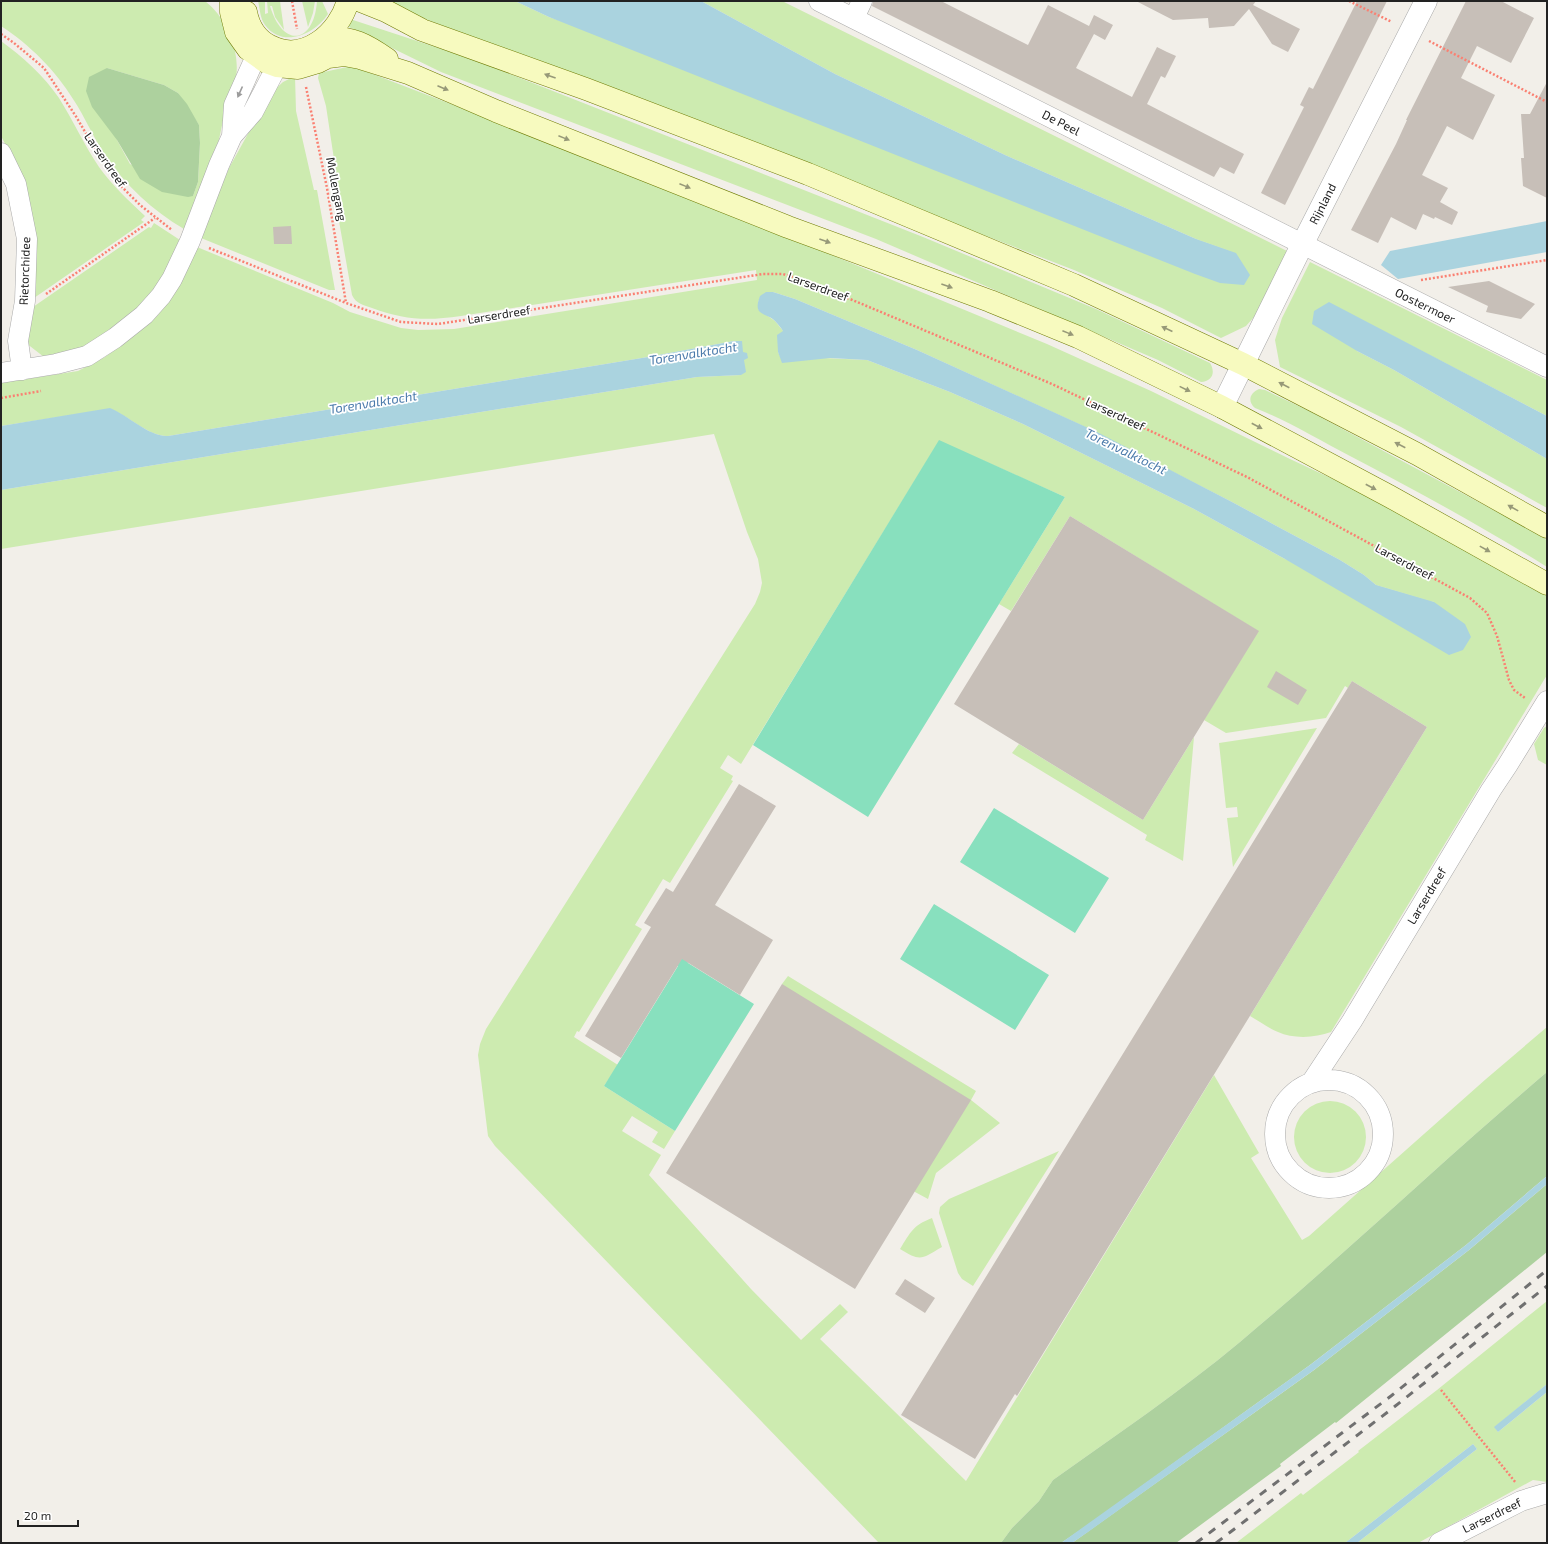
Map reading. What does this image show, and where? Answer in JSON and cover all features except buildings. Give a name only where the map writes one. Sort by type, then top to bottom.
[{"type":"main road","points":[[281,59],[274,48],[264,43],[249,26],[245,6],[231,4],[236,32],[248,49],[256,56],[281,59],[298,68],[318,62],[340,21],[347,3],[385,23],[422,30],[586,89],[829,183],[1074,285],[1244,364],[1417,454],[1547,527]]},
{"type":"main road","points":[[327,47],[344,55],[360,58],[408,73],[496,111],[781,224],[990,301],[1078,337],[1222,408],[1389,496],[1547,584]]},
{"type":"street","name":"De Peel","points":[[819,1],[858,10],[1302,245]]},
{"type":"street","name":"Rijnland","points":[[1222,408],[1302,245],[1426,1]]},
{"type":"street","points":[[232,136],[234,105],[256,56]]},
{"type":"street","points":[[1,373],[56,364],[87,356],[144,315],[161,296],[172,280],[190,240],[218,165],[232,136],[252,112],[281,59]]},
{"type":"street","name":"Rietorchidee","points":[[1,152],[16,184],[27,239],[25,301],[18,340],[22,370]]},
{"type":"street","name":"Oostermoer","points":[[1302,245],[1547,366]]},
{"type":"street","name":"Larserdreef","points":[[1311,1083],[1329,1080],[1348,1083],[1364,1093],[1376,1108],[1382,1125],[1382,1144],[1375,1162],[1363,1176],[1347,1185],[1328,1188],[1312,1185],[1297,1177],[1285,1165],[1277,1151],[1274,1134],[1277,1118],[1284,1103],[1296,1091],[1311,1083],[1352,1021],[1544,704]]},
{"type":"street","name":"Larserdreef","points":[[1439,1543],[1521,1501],[1538,1496]]},
{"type":"path","points":[[292,1],[298,33]]},
{"type":"path","points":[[1349,1],[1411,31],[1547,102]]},
{"type":"path","name":"Larserdreef","points":[[1,34],[44,68],[77,118],[96,151],[121,186],[140,205],[165,226],[190,240],[346,303],[401,322],[438,324],[763,274],[783,274],[812,283],[1052,384],[1240,473],[1470,598],[1487,613],[1497,636],[1509,680],[1514,690],[1544,704]]},
{"type":"path","name":"Mollengang","points":[[306,85],[327,188],[346,303]]},
{"type":"path","points":[[25,301],[34,302],[155,218]]},
{"type":"path","points":[[1401,294],[1408,282],[1547,260]]},
{"type":"path","points":[[1,398],[41,391]]},
{"type":"path","points":[[1441,1390],[1538,1496]]},
{"type":"green space","points":[[1,1],[205,1],[213,9],[220,17],[231,38],[235,49],[237,72],[235,83],[225,111],[212,165],[184,229],[161,214],[131,187],[105,155],[59,78],[22,41],[1,26]],"holes":[[[107,68],[164,85],[178,93],[199,125],[200,143],[198,182],[193,196],[130,164],[117,140]]]},
{"type":"green space","points":[[258,1],[265,1],[265,14],[268,13],[267,1],[280,1],[284,30],[275,17],[272,6],[270,6],[276,20],[282,29],[290,35],[297,36],[304,33],[310,26],[315,15],[317,1],[322,1],[328,14],[315,28],[307,33],[298,36],[289,37],[281,36],[272,32],[263,22]]},
{"type":"green space","points":[[302,1],[315,1],[308,27]]},
{"type":"green space","points":[[379,1],[515,1],[549,17],[1236,253],[1196,239],[1005,155],[835,74],[701,1],[782,1],[1289,252],[1262,308],[1246,326],[1221,338],[1162,308],[1074,270]]},
{"type":"green space","points":[[350,19],[472,59],[923,237],[1096,309],[1210,363],[1213,370],[1212,376],[1208,380],[1201,382],[1158,360],[876,239],[441,72],[349,27]]},
{"type":"green space","points":[[1,41],[25,60],[47,82],[59,98],[88,150],[104,174],[145,216],[141,220],[144,222],[34,298],[36,241],[15,163],[1,136]]},
{"type":"green space","points":[[352,66],[537,137],[776,232],[1047,344],[1151,391],[1397,509],[1547,596],[1547,675],[1331,1032],[1318,1036],[1290,1036],[1271,1029],[1250,1016],[1427,727],[1352,681],[1348,688],[1345,686],[1326,718],[1226,733],[1204,720],[1258,631],[1070,516],[1011,611],[999,604],[1065,497],[939,441],[741,764],[728,755],[720,768],[733,776],[731,780],[733,781],[670,883],[663,879],[635,925],[642,929],[579,1032],[577,1031],[574,1037],[618,1065],[604,1086],[675,1131],[664,1149],[652,1142],[658,1132],[632,1116],[622,1131],[661,1155],[649,1175],[751,1289],[801,1340],[840,1304],[848,1312],[820,1339],[966,1481],[1214,1075],[1259,1153],[1251,1158],[1302,1240],[1309,1236],[1547,1027],[1547,1072],[1240,1342],[1171,1396],[1053,1480],[1039,1501],[1012,1528],[1001,1543],[879,1543],[495,1146],[488,1136],[478,1055],[480,1044],[486,1029],[755,604],[760,592],[762,583],[758,559],[747,532],[714,434],[1,549],[1,490],[697,377],[741,375],[744,357],[734,341],[648,357],[168,436],[153,433],[110,409],[1,426],[1,383],[78,371],[105,357],[145,327],[158,315],[177,289],[197,247],[333,303],[350,312],[401,328],[418,330],[454,329],[757,280],[756,270],[437,319],[405,317],[360,304],[352,295],[333,187],[338,186],[326,106],[318,78],[319,73]],"holes":[[[773,292],[795,299],[917,350],[1081,425],[1232,502],[1340,560],[1364,575],[1376,585],[1434,602],[1285,559],[1194,509],[1023,424],[950,392],[867,360],[780,356],[778,352],[784,332],[775,321],[758,309],[759,301],[761,296]]]},
{"type":"green space","points":[[107,68],[164,85],[178,93],[187,104],[199,125],[200,143],[198,182],[193,196],[188,197],[162,192],[140,179],[117,140],[92,107],[86,91],[89,77]]},
{"type":"green space","points":[[295,76],[296,111],[314,190],[317,190],[335,290],[329,290],[201,238],[229,168],[270,94],[283,82]]},
{"type":"green space","points":[[154,223],[180,240],[166,272],[149,297],[128,317],[81,349],[44,357],[26,343],[33,307],[149,227],[151,228]]},
{"type":"green space","points":[[1310,262],[1547,380],[1547,416],[1329,303],[1357,351],[1394,370],[1547,459],[1547,508],[1401,427],[1280,367],[1275,340],[1282,318]]},
{"type":"green space","points":[[1259,389],[1265,390],[1309,411],[1547,540],[1547,567],[1425,496],[1291,425],[1255,408],[1250,400],[1253,393]]},
{"type":"green space","points":[[939,440],[1065,497],[868,817],[753,745]]},
{"type":"green space","points":[[1547,726],[1547,765],[1538,760],[1534,744],[1544,728]]},
{"type":"green space","points":[[1317,728],[1233,867],[1227,818],[1238,817],[1237,807],[1226,808],[1219,743]]},
{"type":"green space","points":[[1194,737],[1183,861],[1145,840],[1147,835],[1012,753],[1019,744],[1143,820]]},
{"type":"green space","points":[[994,808],[1109,878],[1075,933],[960,862]]},
{"type":"green space","points":[[934,904],[1049,975],[1015,1030],[900,959]]},
{"type":"green space","points":[[683,948],[688,963],[754,1004],[675,1131],[604,1086],[678,966],[673,963]]},
{"type":"green space","points":[[788,976],[976,1091],[971,1100],[1000,1123],[936,1173],[928,1199],[915,1192],[782,984]]},
{"type":"green space","points":[[1547,1072],[1547,1176],[1466,1245],[1310,1365],[1085,1527],[1061,1543],[1001,1543],[1012,1528],[1039,1501],[1053,1480],[1171,1396],[1240,1342]]},
{"type":"green space","points":[[1330,1101],[1350,1107],[1360,1117],[1366,1137],[1360,1157],[1350,1167],[1330,1173],[1310,1167],[1300,1157],[1294,1137],[1300,1117],[1310,1107]]},
{"type":"green space","points":[[1059,1151],[973,1286],[962,1279],[958,1273],[939,1213],[940,1207],[949,1199]]},
{"type":"green space","points":[[1547,1184],[1547,1252],[1336,1423],[1335,1422],[1280,1464],[1281,1466],[1176,1543],[1072,1543],[1314,1370],[1469,1250]]},
{"type":"green space","points":[[932,1218],[942,1247],[921,1257],[912,1256],[900,1249],[916,1227]]},
{"type":"green space","points":[[1547,1301],[1547,1384],[1495,1427],[1498,1432],[1547,1392],[1547,1482],[1533,1480],[1418,1543],[1357,1543],[1477,1449],[1473,1444],[1345,1543],[1236,1543],[1301,1493],[1303,1495],[1359,1452],[1358,1451],[1437,1390]]},
{"type":"water","points":[[515,1],[701,1],[835,74],[1005,155],[1196,239],[1236,253],[1250,275],[1244,285],[1220,283],[1195,274],[549,17]]},
{"type":"water","points":[[1547,221],[1547,252],[1398,279],[1381,265],[1390,251]]},
{"type":"water","name":"Torenvalktocht","points":[[766,292],[773,292],[795,299],[917,350],[1097,432],[1340,560],[1364,575],[1376,585],[1434,602],[1465,624],[1471,637],[1463,650],[1449,655],[1285,559],[1194,509],[1023,424],[950,392],[867,360],[830,358],[782,363],[778,352],[777,335],[783,331],[775,321],[761,313],[758,308],[760,296]]},
{"type":"water","points":[[1329,302],[1547,416],[1547,459],[1312,324],[1314,311]]},
{"type":"water","name":"Torenvalktocht","points":[[734,341],[742,341],[743,352],[747,353],[748,358],[744,360],[746,372],[741,375],[697,377],[1,490],[1,426],[110,408],[153,433],[168,436],[648,357]]},
{"type":"water","points":[[1547,1176],[1547,1184],[1469,1250],[1314,1370],[1072,1543],[1061,1543],[1310,1365],[1466,1245]]},
{"type":"water","points":[[1547,1384],[1547,1392],[1498,1432],[1494,1427]]},
{"type":"water","points":[[1473,1444],[1477,1449],[1357,1543],[1345,1543]]},
{"type":"railway","points":[[1196,1543],[1391,1396],[1547,1270]]},
{"type":"railway","points":[[1216,1543],[1389,1411],[1547,1286]]}]
